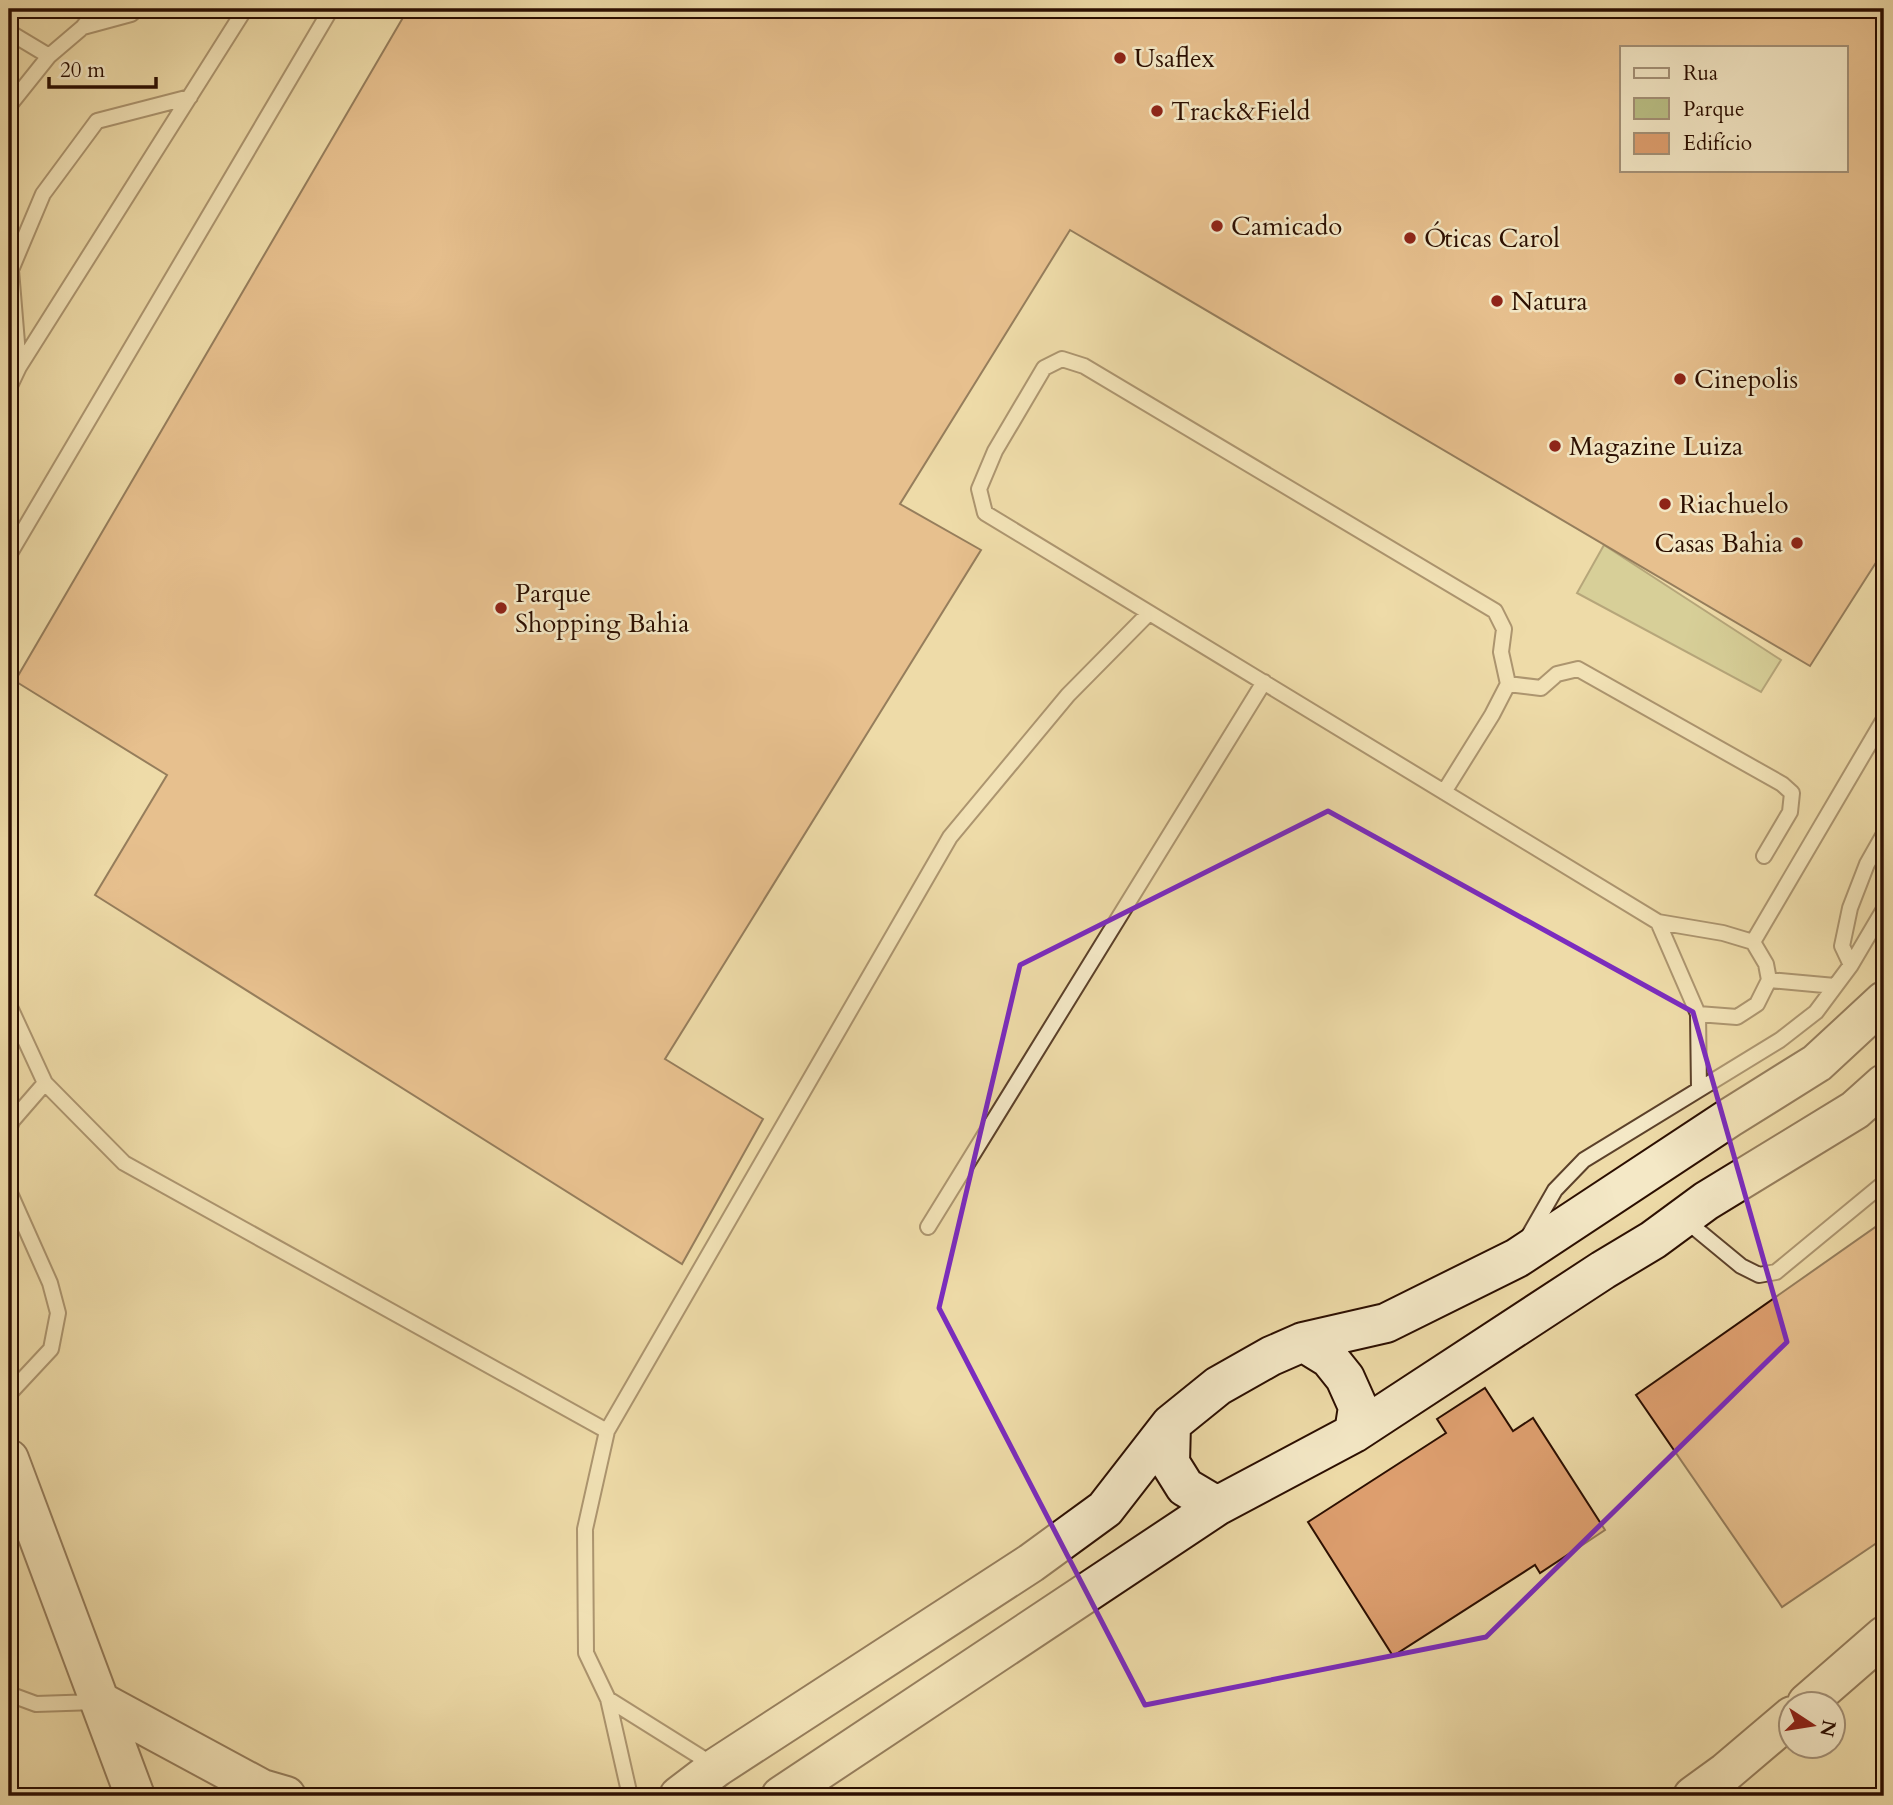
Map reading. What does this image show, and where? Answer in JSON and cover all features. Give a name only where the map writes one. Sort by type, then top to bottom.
[{"type":"street","points":[[679,1796],[717,1767],[1031,1563],[1105,1509],[1171,1424],[1218,1386],[1271,1356],[1303,1342],[1386,1323],[1517,1258],[1816,1063],[1884,1001]]},
{"type":"street","points":[[781,1796],[1217,1506],[1354,1433],[1653,1240],[1706,1201],[1855,1110],[1884,1084]]},
{"type":"street","points":[[1303,1342],[1329,1358],[1345,1378],[1358,1407],[1354,1433]]},
{"type":"street","points":[[1171,1424],[1170,1463],[1185,1487],[1217,1506]]},
{"type":"street","points":[[9,1459],[135,1796]]},
{"type":"street","points":[[1823,1689],[1884,1636]]},
{"type":"street","points":[[101,1702],[263,1794]]},
{"type":"street","points":[[1693,1796],[1726,1772],[1778,1727]]},
{"type":"lane","points":[[9,16],[13,9]]},
{"type":"lane","points":[[9,106],[49,56],[83,27],[97,9]]},
{"type":"lane","points":[[83,27],[131,14],[137,9]]},
{"type":"lane","points":[[9,388],[19,367],[245,9]]},
{"type":"lane","points":[[9,555],[331,9]]},
{"type":"lane","points":[[9,32],[49,56]]},
{"type":"lane","points":[[19,367],[11,271],[43,194],[97,121],[190,97]]},
{"type":"lane","points":[[1444,792],[1508,684],[1501,652],[1504,629],[1495,611],[1084,366],[1062,359],[1044,368],[995,451],[979,489],[985,513],[1264,682],[1444,792],[1658,922],[1723,933],[1753,942],[1766,964],[1769,981],[1757,1004],[1737,1017],[1698,1014]]},
{"type":"lane","points":[[630,1796],[608,1699],[586,1653],[585,1529],[607,1431],[950,837],[1068,695],[1149,613]]},
{"type":"lane","points":[[1508,684],[1541,688],[1557,674],[1578,669],[1782,784],[1792,793],[1790,812],[1764,856]]},
{"type":"lane","points":[[928,1227],[1264,682]]},
{"type":"lane","points":[[1753,942],[1884,719]]},
{"type":"lane","points":[[1851,965],[1842,946],[1850,908],[1867,864],[1884,834]]},
{"type":"lane","points":[[1517,1258],[1555,1190],[1584,1160],[1789,1033],[1816,1012],[1851,965],[1884,909]]},
{"type":"lane","points":[[1658,922],[1698,1014],[1699,1089]]},
{"type":"lane","points":[[1769,981],[1835,986]]},
{"type":"lane","points":[[9,1005],[45,1083],[124,1163],[607,1431]]},
{"type":"lane","points":[[9,1130],[12,1121],[45,1083]]},
{"type":"lane","points":[[1683,1218],[1741,1266],[1759,1275],[1776,1272],[1884,1183]]},
{"type":"lane","points":[[9,1191],[50,1283],[58,1313],[51,1349],[9,1394]]},
{"type":"lane","points":[[9,1694],[36,1704],[101,1702]]},
{"type":"lane","points":[[608,1699],[717,1767]]},
{"type":"highlighted area","points":[[1328,811],[1693,1012],[1787,1342],[1486,1637],[1145,1705],[939,1308],[1020,965]]},
{"type":"green space","points":[[1604,545],[1781,660],[1761,692],[1577,593]]},
{"type":"building","name":"Parque Shopping Bahia","points":[[408,9],[1884,9],[1884,550],[1810,666],[1070,230],[900,504],[981,550],[665,1059],[763,1119],[682,1264],[95,895],[167,775],[15,681]]},
{"type":"building","points":[[1884,1221],[1884,1538],[1782,1607],[1636,1395]]},
{"type":"building","points":[[1485,1388],[1513,1431],[1533,1418],[1605,1530],[1540,1573],[1535,1565],[1393,1656],[1308,1522],[1446,1433],[1437,1419]]},
{"type":"place","name":"Usaflex","points":[[1120,58]]},
{"type":"place","name":"Track&Field","points":[[1157,111]]},
{"type":"place","name":"Camicado","points":[[1217,226]]},
{"type":"place","name":"Óticas Carol","points":[[1410,238]]},
{"type":"place","name":"Natura","points":[[1497,301]]},
{"type":"place","name":"Cinepolis","points":[[1680,379]]},
{"type":"place","name":"Magazine Luiza","points":[[1555,446]]},
{"type":"place","name":"Riachuelo","points":[[1665,504]]},
{"type":"place","name":"Casas Bahia","points":[[1797,543]]},
{"type":"place","name":"Parque Shopping Bahia","points":[[501,608]]}]
